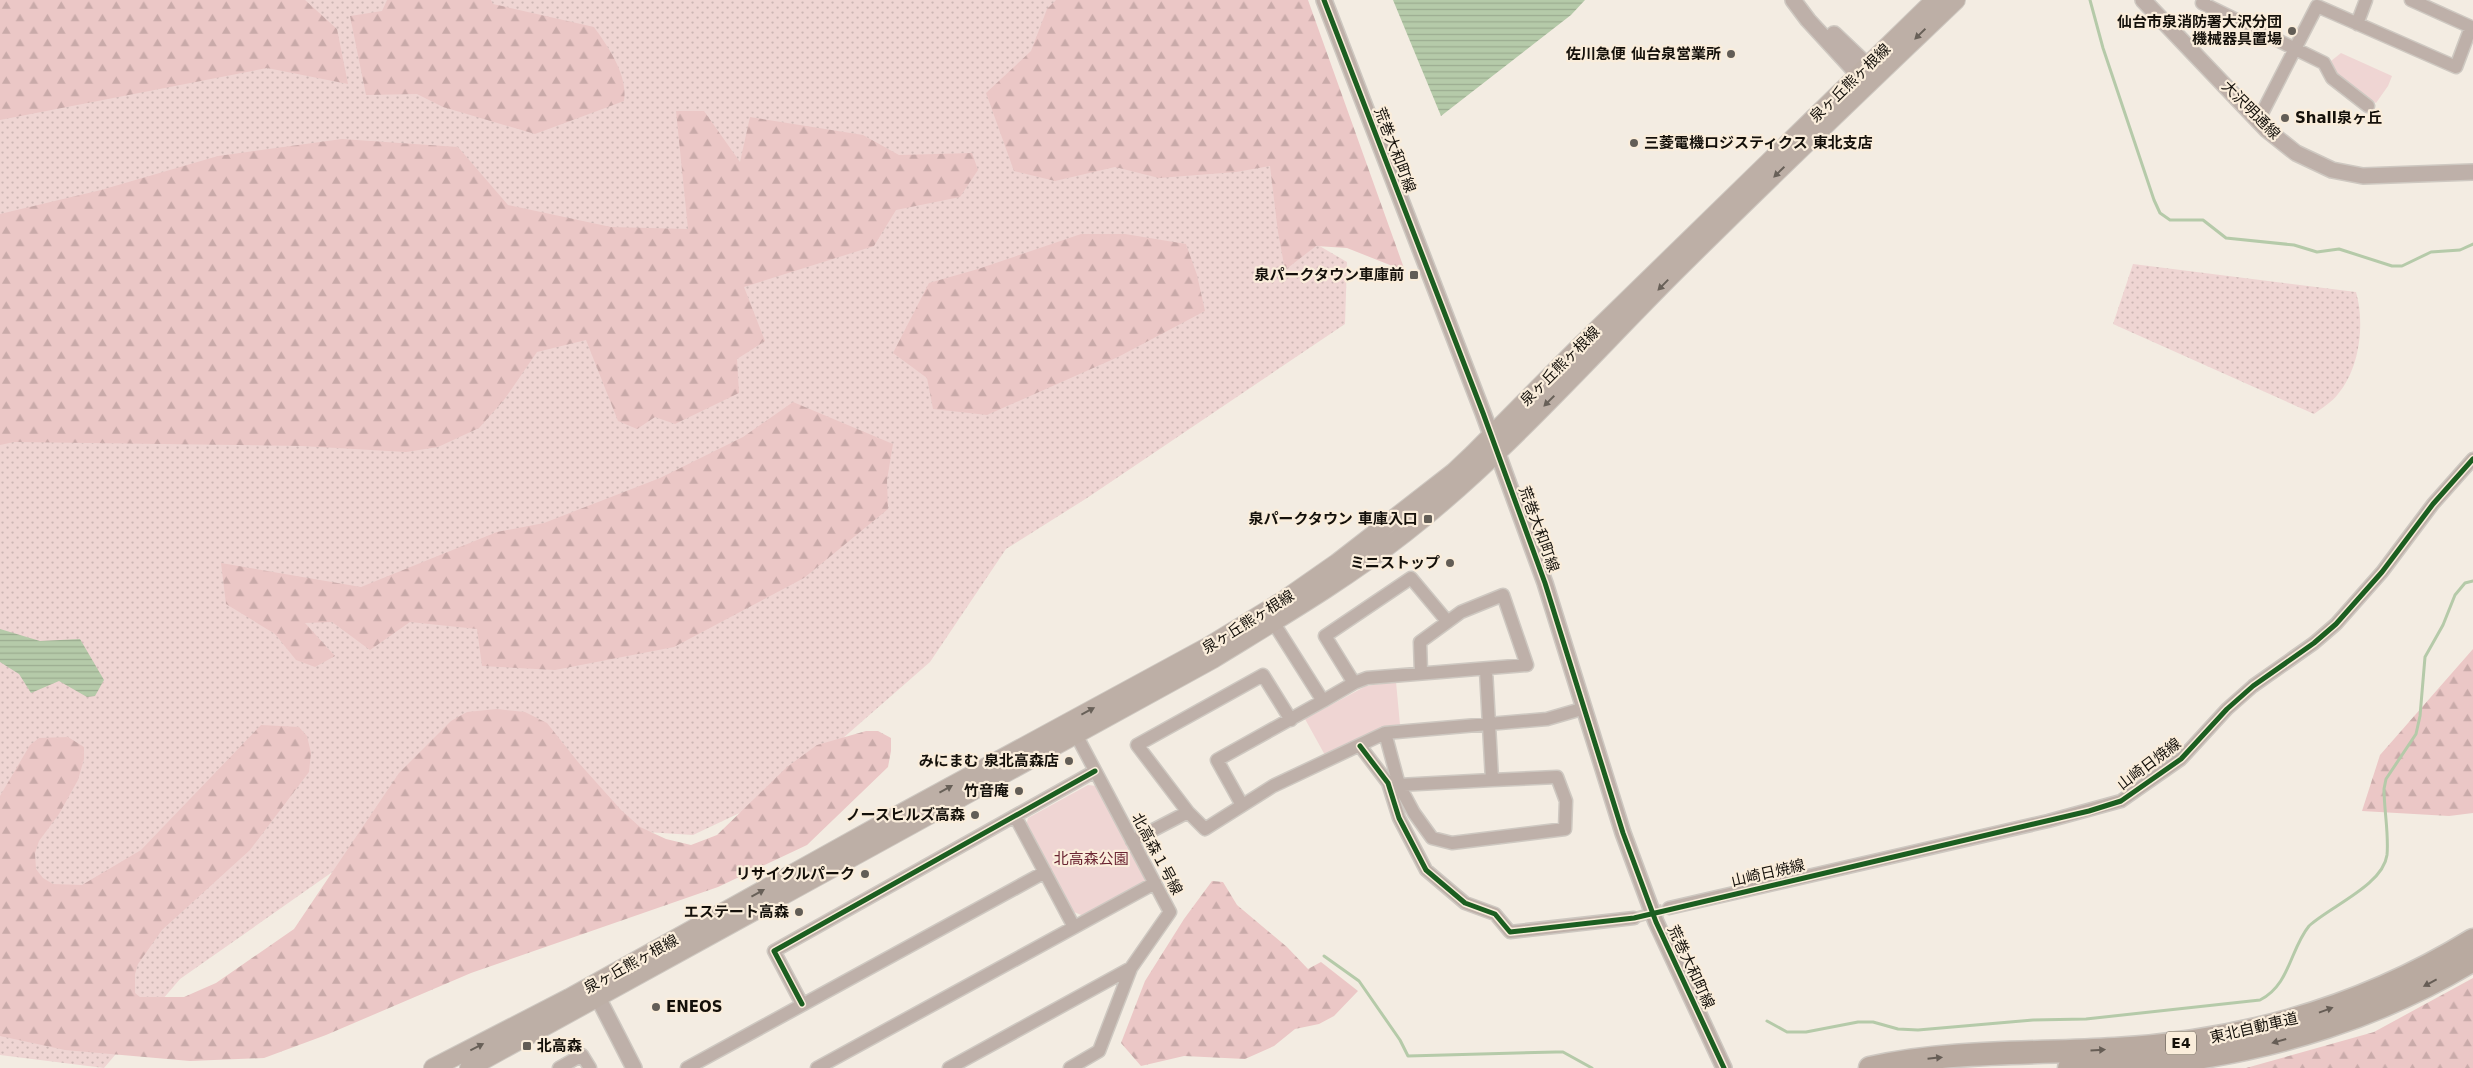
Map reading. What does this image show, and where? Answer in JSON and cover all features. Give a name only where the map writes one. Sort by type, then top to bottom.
[{"type":"highway","name":"東北自動車道","points":[[1870,1068],[1930,1059],[1984,1054],[2163,1046],[2267,1028],[2365,995],[2409,976],[2473,940]]},
{"type":"highway","name":"東北自動車道","points":[[2069,1068],[2167,1062],[2272,1043],[2326,1027],[2372,1010],[2416,991],[2473,960]]},
{"type":"main road","name":"泉ヶ丘熊ヶ根線","points":[[1073,728],[1213,660],[1347,575],[1406,532],[1495,443],[1676,272],[1868,76],[1935,0]]},
{"type":"main road","name":"泉ヶ丘熊ヶ根線","points":[[1868,76],[1956,0]]},
{"type":"main road","name":"泉ヶ丘熊ヶ根線","points":[[469,1068],[595,992],[1073,728],[1209,646],[1284,600],[1344,558],[1454,472],[1495,443]]},
{"type":"main road","name":"泉ヶ丘熊ヶ根線","points":[[433,1068],[514,1028],[595,992]]},
{"type":"street","name":"荒巻大和町線","points":[[1324,0],[1495,443],[1545,583],[1623,833],[1656,922],[1724,1068]]},
{"type":"street","points":[[1792,0],[1808,20],[1868,76]]},
{"type":"street","points":[[1805,0],[1868,76]]},
{"type":"street","name":"大沢明通線","points":[[2143,0],[2267,130],[2296,152],[2332,170],[2363,176],[2473,172]]},
{"type":"street","points":[[2204,0],[2202,3],[2324,63],[2332,78],[2368,106]]},
{"type":"street","points":[[2357,24],[2366,0]]},
{"type":"street","points":[[2258,119],[2317,6],[2456,67],[2472,27],[2411,0]]},
{"type":"street","name":"山崎日焼線","points":[[1669,908],[2081,813],[2121,801],[2181,759],[2227,709],[2252,686],[2314,643],[2336,624],[2382,572],[2433,504],[2473,460]]},
{"type":"street","points":[[1354,683],[1325,636],[1411,578],[1447,621]]},
{"type":"street","points":[[1242,804],[1216,760],[1291,720],[1354,683],[1367,678],[1486,670],[1527,665],[1503,595],[1461,612],[1420,642],[1421,673]]},
{"type":"street","points":[[1274,622],[1323,701]]},
{"type":"street","points":[[1486,670],[1492,780]]},
{"type":"street","points":[[1291,720],[1263,675],[1137,745],[1188,812],[1205,829],[1273,786],[1385,733],[1547,719],[1585,708]]},
{"type":"street","name":"北高森１号線","points":[[1070,1068],[1099,1051],[1131,968],[1170,912],[1073,728]]},
{"type":"street","points":[[1385,733],[1399,785],[1414,813],[1432,838],[1452,843],[1564,829],[1566,801],[1557,777],[1399,785]]},
{"type":"street","points":[[1360,746],[1388,783],[1399,818],[1426,870],[1465,903],[1495,914],[1510,932],[1634,918]]},
{"type":"street","points":[[802,1004],[774,951],[1095,771]]},
{"type":"street","points":[[1132,841],[1188,812]]},
{"type":"street","points":[[1015,816],[1074,928]]},
{"type":"street","points":[[689,1067],[1045,872]]},
{"type":"street","points":[[817,1068],[1155,883]]},
{"type":"street","points":[[948,1068],[1131,968]]},
{"type":"street","points":[[595,992],[634,1068]]},
{"type":"street","points":[[559,1068],[582,1055],[590,1068]]},
{"type":"green space","points":[[0,0],[1214,0],[1299,234],[1347,262],[1345,324],[1087,498],[1006,549],[930,662],[778,795],[693,835],[568,827],[435,800],[180,979],[104,1068],[0,1055]]},
{"type":"green space","points":[[0,0],[305,0],[337,29],[348,84],[267,68],[0,120]]},
{"type":"green space","points":[[387,0],[491,0],[493,4],[594,27],[616,62],[623,81],[624,101],[535,134],[443,107],[417,94],[366,95],[350,16],[382,11]]},
{"type":"green space","points":[[1056,0],[1308,0],[1405,271],[1347,248],[1316,246],[1285,270],[1278,232],[1270,166],[1236,172],[1159,178],[1115,167],[1055,181],[1014,171],[986,93],[1031,51],[1047,9]]},
{"type":"green space","points":[[2341,53],[2392,76],[2388,86],[2376,103],[2337,75],[2331,61]]},
{"type":"green space","points":[[676,111],[704,111],[740,162],[750,117],[863,135],[899,155],[972,153],[978,170],[960,197],[896,210],[874,246],[744,287],[765,341],[737,359],[739,393],[675,424],[655,417],[637,429],[618,421],[586,340],[537,352],[504,400],[479,428],[438,447],[406,452],[302,446],[14,442],[0,445],[0,214],[101,190],[218,156],[342,139],[458,147],[508,205],[611,227],[688,229]]},
{"type":"green space","points":[[1081,234],[1125,234],[1186,244],[1197,275],[1205,311],[1118,357],[987,415],[933,409],[927,378],[893,353],[929,283],[978,269]]},
{"type":"green space","points":[[2133,264],[2356,292],[2360,317],[2359,345],[2356,358],[2345,383],[2333,400],[2314,414],[2113,324]]},
{"type":"green space","points":[[793,402],[893,444],[887,480],[888,509],[804,578],[674,647],[555,670],[482,666],[477,629],[410,622],[370,650],[332,622],[305,623],[335,656],[315,667],[296,660],[275,634],[226,604],[221,563],[361,587],[497,532],[544,523],[660,478],[743,437]]},
{"type":"green space","points":[[2473,649],[2473,813],[2449,816],[2362,811],[2380,755]]},
{"type":"green space","points":[[1396,682],[1400,725],[1386,727],[1326,757],[1305,719],[1366,686]]},
{"type":"green space","points":[[497,709],[525,712],[547,723],[578,762],[621,810],[640,827],[666,839],[691,845],[717,835],[787,767],[817,745],[866,731],[878,731],[891,738],[891,751],[888,767],[807,845],[718,887],[471,973],[326,1035],[264,1058],[190,1061],[65,1050],[0,1036],[0,796],[30,745],[39,738],[68,737],[84,747],[84,759],[78,780],[59,814],[39,841],[35,853],[36,869],[43,878],[53,884],[82,885],[141,850],[261,725],[299,727],[307,736],[311,753],[309,772],[250,850],[162,930],[138,964],[135,974],[135,993],[140,997],[184,997],[216,983],[294,929],[399,773],[451,721],[467,712]]},
{"type":"green space","name":"北高森公園","points":[[1088,785],[1097,786],[1147,876],[1145,884],[1086,917],[1074,912],[1026,826],[1028,818]]},
{"type":"green space","points":[[1212,881],[1223,882],[1237,905],[1287,947],[1308,969],[1321,962],[1358,991],[1334,1016],[1319,1024],[1295,1029],[1274,1046],[1245,1059],[1184,1056],[1141,1066],[1121,1043],[1145,981],[1184,919]]},
{"type":"green space","points":[[2473,978],[2473,1068],[2246,1068],[2374,1032]]},
{"type":"shaded area","points":[[1393,0],[1585,0],[1571,15],[1441,116]]},
{"type":"shaded area","points":[[0,629],[40,641],[80,639],[104,680],[95,696],[87,697],[59,681],[31,693],[19,674],[0,662]]},
{"type":"waterway","points":[[2090,0],[2103,48],[2154,200],[2160,213],[2170,220],[2203,220],[2226,238],[2294,245],[2317,252],[2339,249],[2392,266],[2402,266],[2431,252],[2460,250],[2473,244]]},
{"type":"waterway","points":[[1767,1021],[1787,1032],[1806,1032],[1858,1022],[1873,1022],[1898,1029],[1918,1030],[2033,1020],[2086,1019],[2260,1000],[2270,993],[2284,976],[2309,926],[2355,894],[2376,876],[2383,866],[2387,855],[2384,789],[2386,779],[2416,734],[2420,716],[2425,657],[2443,625],[2455,595],[2465,583],[2473,581]]},
{"type":"waterway","points":[[1324,956],[1359,981],[1400,1040],[1408,1056],[1563,1052],[1592,1068]]},
{"type":"tunnel","points":[[1634,918],[1669,908]]},
{"type":"cycle path","points":[[1324,0],[1483,413],[1545,583],[1623,833],[1656,922],[1724,1068]]},
{"type":"cycle path","points":[[1360,746],[1388,783],[1399,818],[1426,870],[1465,903],[1495,914],[1510,932],[1634,918],[2089,811],[2121,801],[2181,759],[2227,709],[2253,686],[2314,643],[2336,624],[2382,572],[2433,504],[2473,459]]},
{"type":"cycle path","points":[[802,1004],[774,951],[1095,771]]},
{"type":"place","name":"仙台市泉消防署大沢分団 機械器具置場","points":[[2292,31]]},
{"type":"place","name":"佐川急便 仙台泉営業所","points":[[1731,54]]},
{"type":"place","name":"Shall泉ヶ丘","points":[[2285,118]]},
{"type":"place","name":"三菱電機ロジスティクス 東北支店","points":[[1634,143]]},
{"type":"place","name":"泉パークタウン車庫前","points":[[1414,275]]},
{"type":"place","name":"泉パークタウン 車庫入口","points":[[1428,519]]},
{"type":"place","name":"ミニストップ","points":[[1450,563]]},
{"type":"place","name":"みにまむ 泉北高森店","points":[[1069,761]]},
{"type":"place","name":"竹音庵","points":[[1019,791]]},
{"type":"place","name":"ノースヒルズ高森","points":[[975,815]]},
{"type":"place","name":"リサイクルパーク","points":[[865,874]]},
{"type":"place","name":"エステート高森","points":[[799,912]]},
{"type":"place","name":"ENEOS","points":[[656,1007]]},
{"type":"place","name":"北高森","points":[[527,1046]]}]
